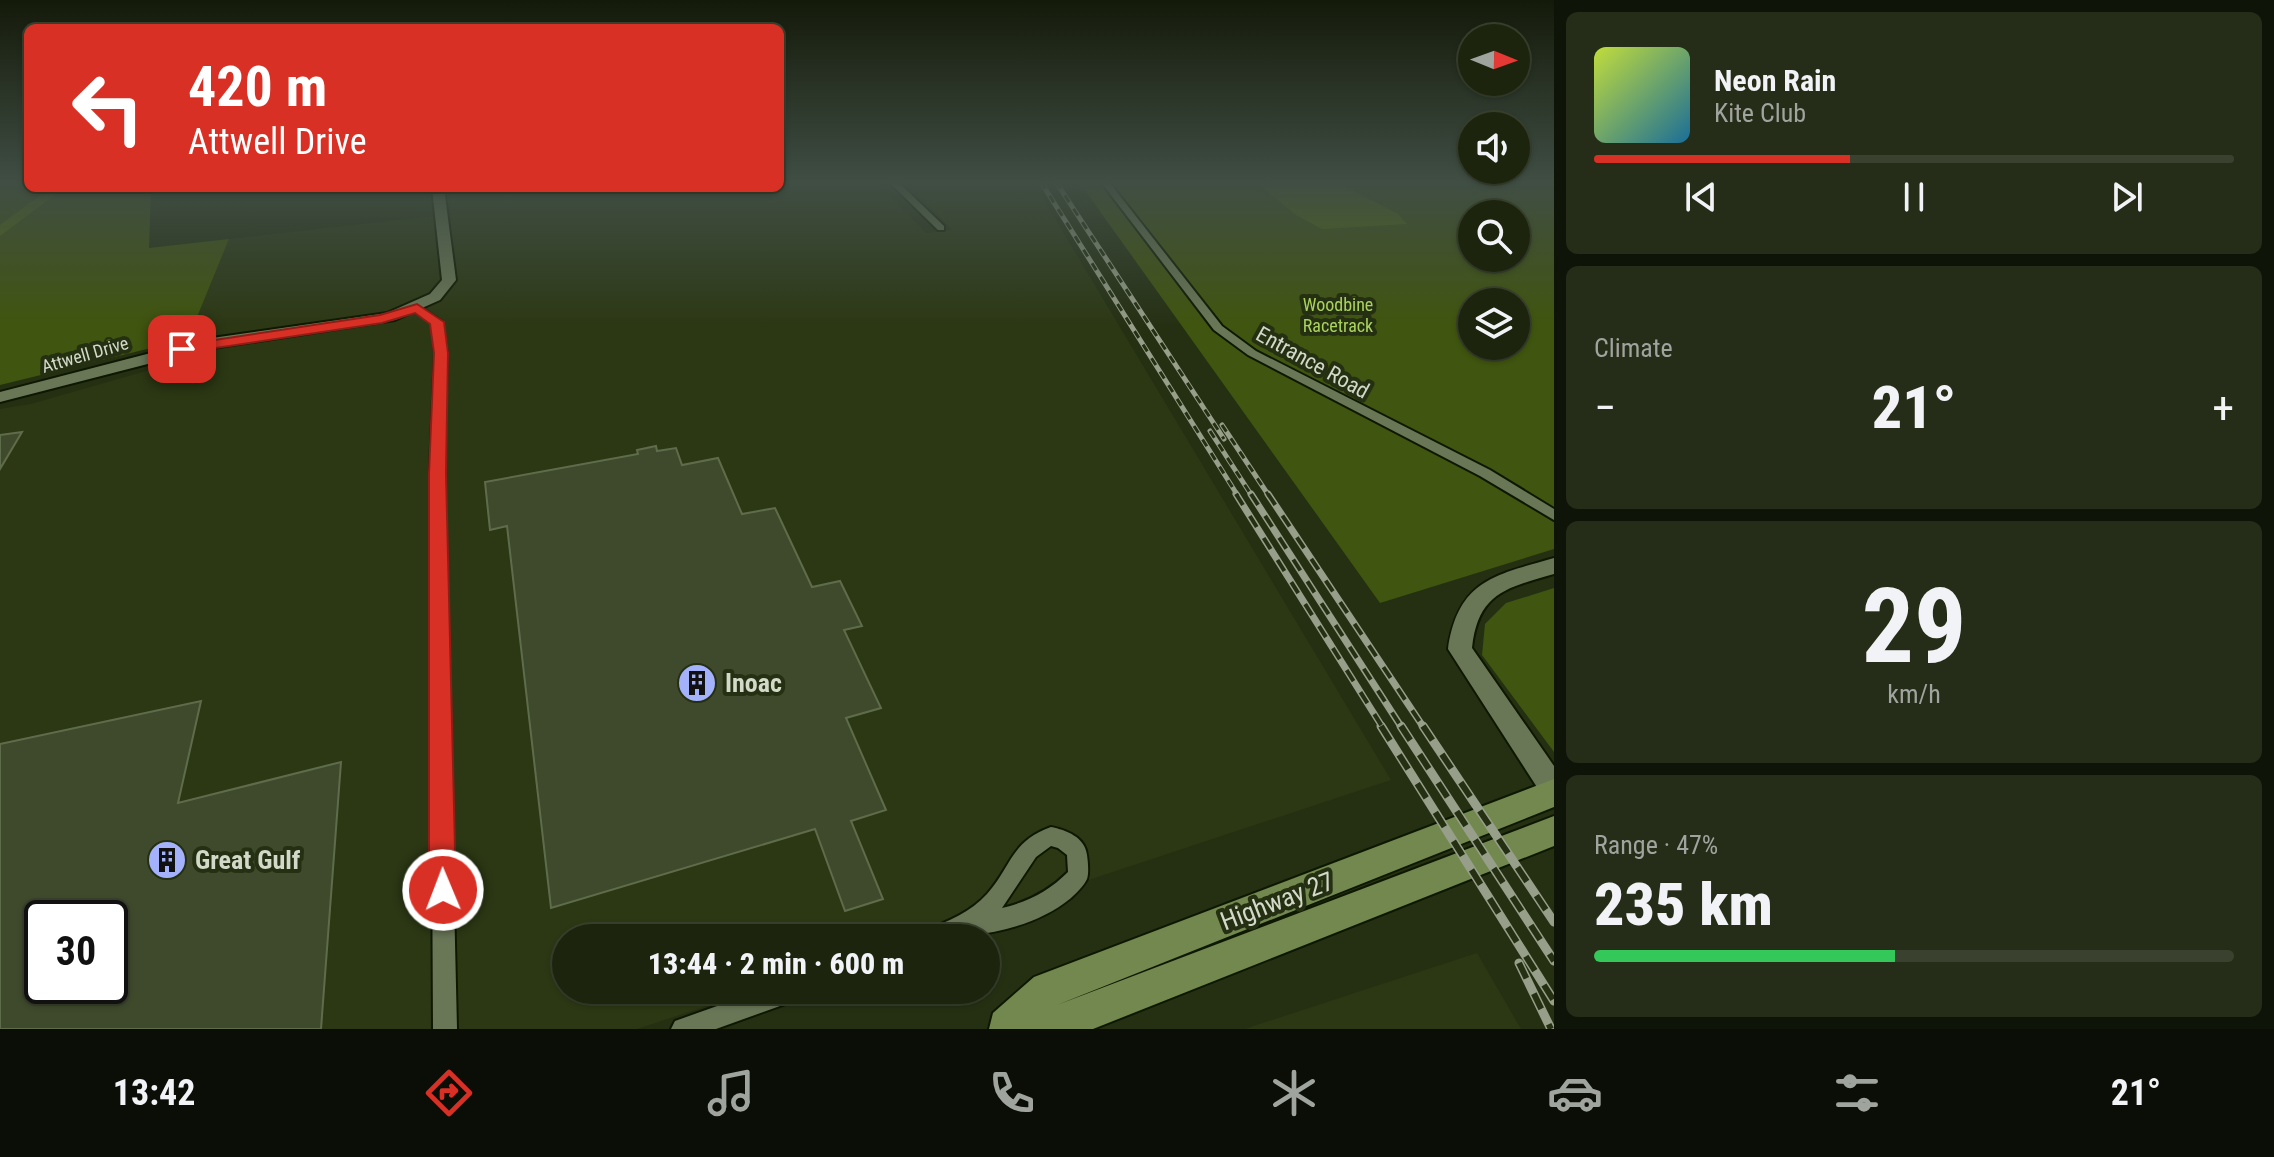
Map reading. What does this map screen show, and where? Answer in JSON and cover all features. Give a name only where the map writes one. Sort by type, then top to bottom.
[{"type":"main road","points":[[417,308],[435,297],[449,280],[443,230]]},
{"type":"main road","name":"Attwell Drive","points":[[0,397],[193,346],[382,319],[417,308]]},
{"type":"main road","points":[[1554,566],[1499,583],[1480,593],[1461,622],[1460,649],[1554,791]]},
{"type":"main road","name":"Highway 27","points":[[1004,1027],[1047,990],[1554,791]]},
{"type":"main road","name":"Highway 27","points":[[1004,1027],[1062,1023],[1554,831]]},
{"type":"street","name":"Entrance Road","points":[[1142,230],[1218,328],[1252,353],[1485,473],[1554,515]]},
{"type":"street","points":[[417,308],[437,322],[441,353],[437,473],[445,1029]]},
{"type":"street","points":[[1055,835],[1068,841],[1077,851],[1078,876],[1043,905],[1009,919],[964,925],[993,904],[1024,856],[1043,838],[1055,835]]},
{"type":"street","points":[[683,1029],[754,1004]]},
{"type":"shaded area","points":[[309,230],[923,230],[926,233],[952,230],[1062,230],[1391,780],[955,924],[552,924],[552,1004],[713,1004],[637,1029],[0,1029],[0,409],[31,404],[178,362],[229,239]]},
{"type":"shaded area","points":[[1477,953],[1521,1029],[1246,1029],[1254,1026]]},
{"type":"green space","points":[[0,230],[150,230],[149,248],[229,239],[188,339],[0,385]]},
{"type":"green space","name":"Woodbine Racetrack","points":[[1113,230],[1458,230],[1458,272],[1530,272],[1530,230],[1554,230],[1554,549],[1380,603]]},
{"type":"green space","points":[[1554,588],[1554,752],[1482,655],[1485,624],[1506,603]]},
{"type":"building","points":[[22,432],[0,469],[0,435]]},
{"type":"building","name":"Inoac","points":[[656,446],[657,451],[676,448],[682,465],[718,458],[742,514],[775,508],[812,587],[840,581],[862,626],[844,630],[881,708],[846,718],[886,810],[851,821],[883,899],[845,911],[815,829],[551,908],[507,526],[490,530],[485,482],[638,454],[637,450]]},
{"type":"building","name":"Great Gulf","points":[[201,701],[178,803],[341,762],[321,1029],[0,1029],[0,744]]},
{"type":"railway","points":[[1071,230],[1238,496]]},
{"type":"railway","points":[[1087,230],[1224,439]]},
{"type":"railway","points":[[1222,425],[1269,496]]},
{"type":"railway","points":[[1210,431],[1252,496]]},
{"type":"railway","points":[[1236,494],[1383,728]]},
{"type":"railway","points":[[1251,494],[1402,728]]},
{"type":"railway","points":[[1268,494],[1424,728]]},
{"type":"railway","points":[[1381,726],[1554,1001]]},
{"type":"railway","points":[[1401,726],[1554,961]]},
{"type":"railway","points":[[1423,726],[1554,922]]},
{"type":"railway","points":[[1519,963],[1551,1029]]},
{"type":"place","name":"Inoac","points":[[697,683]]},
{"type":"place","name":"Great Gulf","points":[[167,860]]},
{"type":"route","points":[[182,349],[382,319],[417,308],[434,318],[440,328],[437,473],[443,890]]}]
